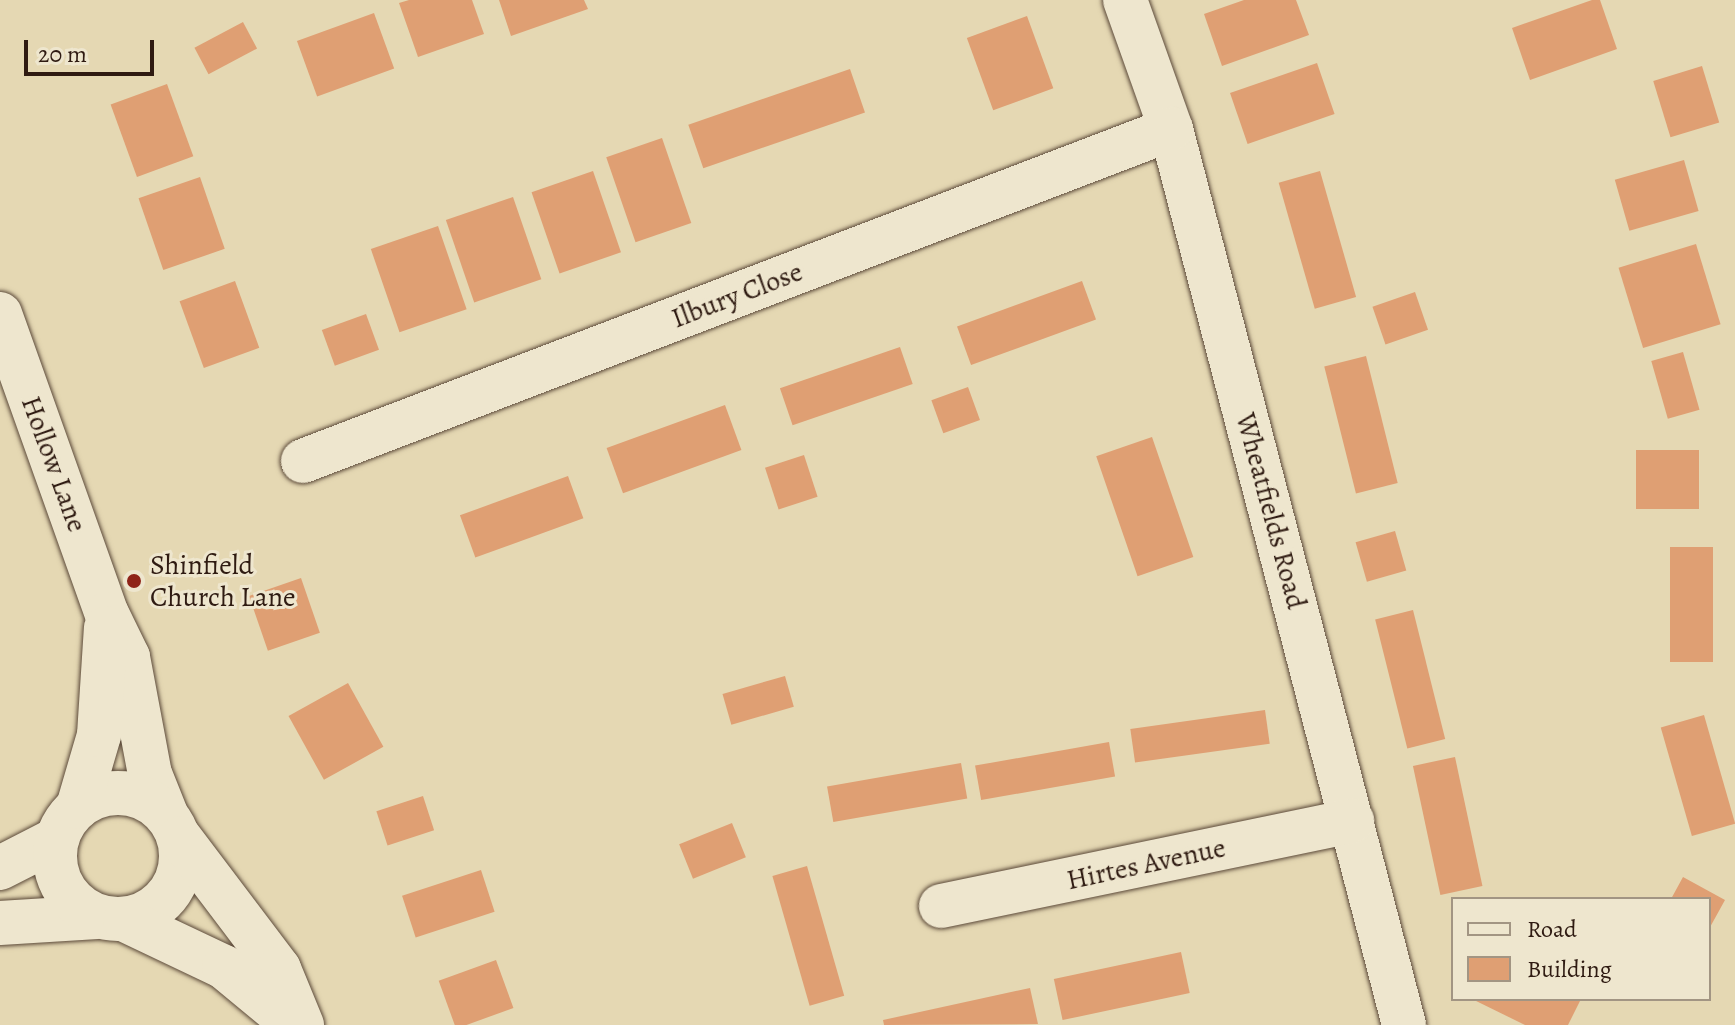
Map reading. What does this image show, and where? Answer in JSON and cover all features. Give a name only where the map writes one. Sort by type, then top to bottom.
[{"type":"street","name":"Wheatfields Road","points":[[1125,0],[1171,129],[1404,1025]]},
{"type":"street","name":"Ilbury Close","points":[[303,461],[1171,129]]},
{"type":"street","name":"Hollow Lane","points":[[0,314],[107,614],[128,657],[150,774],[173,826],[279,969],[302,1025]]},
{"type":"street","name":"Hollow Lane","points":[[68,823],[99,735],[107,614]]},
{"type":"street","points":[[0,868],[68,823],[100,795],[123,793],[146,799],[173,826],[182,866],[171,892],[151,911],[111,918],[0,923]]},
{"type":"street","name":"Hirtes Avenue","points":[[941,906],[1352,821]]},
{"type":"street","points":[[68,823],[55,863],[62,885],[77,904],[224,967],[294,1025]]},
{"type":"building","points":[[409,0],[472,0],[484,34],[418,57],[399,3]]},
{"type":"building","points":[[499,0],[584,0],[588,9],[511,36]]},
{"type":"building","points":[[1244,0],[1296,0],[1309,35],[1222,66],[1204,14]]},
{"type":"building","points":[[1592,0],[1600,0],[1617,49],[1530,80],[1512,28]]},
{"type":"building","points":[[374,13],[394,68],[317,96],[297,41]]},
{"type":"building","points":[[1027,16],[1053,88],[993,110],[967,38]]},
{"type":"building","points":[[243,22],[257,48],[209,74],[194,48]]},
{"type":"building","points":[[1317,63],[1335,114],[1248,144],[1230,93]]},
{"type":"building","points":[[1702,66],[1719,122],[1670,137],[1653,81]]},
{"type":"building","points":[[850,69],[865,112],[703,168],[688,125]]},
{"type":"building","points":[[167,84],[193,156],[137,177],[111,105]]},
{"type":"building","points":[[662,138],[691,223],[636,242],[606,157]]},
{"type":"building","points":[[1684,160],[1699,211],[1629,231],[1615,180]]},
{"type":"building","points":[[593,171],[621,252],[560,273],[532,192]]},
{"type":"building","points":[[1320,171],[1356,297],[1315,309],[1279,183]]},
{"type":"building","points":[[200,177],[225,249],[163,270],[139,198]]},
{"type":"building","points":[[513,197],[541,279],[474,302],[446,220]]},
{"type":"building","points":[[438,226],[467,309],[400,332],[371,249]]},
{"type":"building","points":[[1696,244],[1721,324],[1643,348],[1619,268]]},
{"type":"building","points":[[235,281],[259,348],[204,368],[180,301]]},
{"type":"building","points":[[1082,281],[1096,320],[971,365],[957,326]]},
{"type":"building","points":[[1415,292],[1428,330],[1385,344],[1372,307]]},
{"type":"building","points":[[366,314],[379,350],[335,366],[322,330]]},
{"type":"building","points":[[900,347],[913,384],[793,425],[780,388]]},
{"type":"building","points":[[1683,352],[1700,410],[1668,419],[1651,361]]},
{"type":"building","points":[[1366,356],[1398,483],[1356,494],[1324,366]]},
{"type":"building","points":[[968,387],[980,420],[943,433],[931,400]]},
{"type":"building","points":[[725,405],[741,450],[623,493],[607,448]]},
{"type":"building","points":[[1152,437],[1193,557],[1138,576],[1096,456]]},
{"type":"building","points":[[1636,450],[1699,450],[1699,509],[1636,509]]},
{"type":"building","points":[[804,455],[818,497],[779,510],[765,468]]},
{"type":"building","points":[[568,476],[583,518],[475,558],[460,515]]},
{"type":"building","points":[[1395,531],[1406,570],[1367,582],[1356,542]]},
{"type":"building","points":[[1670,547],[1713,547],[1713,662],[1670,662]]},
{"type":"building","points":[[301,578],[320,633],[268,651],[249,596]]},
{"type":"building","points":[[1413,610],[1445,739],[1407,748],[1375,619]]},
{"type":"building","points":[[785,676],[794,707],[731,725],[723,694]]},
{"type":"building","points":[[348,683],[383,747],[324,780],[289,716]]},
{"type":"building","points":[[1265,710],[1270,744],[1135,763],[1130,729]]},
{"type":"building","points":[[1704,715],[1735,824],[1692,836],[1661,727]]},
{"type":"building","points":[[1109,742],[1115,776],[981,800],[975,766]]},
{"type":"building","points":[[1455,757],[1482,886],[1440,895],[1413,766]]},
{"type":"building","points":[[961,763],[967,798],[833,822],[827,787]]},
{"type":"building","points":[[423,796],[434,830],[388,845],[376,811]]},
{"type":"building","points":[[732,823],[746,857],[693,879],[679,844]]},
{"type":"building","points":[[807,866],[844,996],[810,1006],[772,876]]},
{"type":"building","points":[[481,870],[495,912],[416,937],[402,896]]},
{"type":"building","points":[[1683,877],[1725,900],[1711,925],[1711,897],[1672,897]]},
{"type":"building","points":[[1181,952],[1190,993],[1063,1020],[1054,979]]},
{"type":"building","points":[[496,960],[513,1008],[467,1025],[455,1025],[439,981]]},
{"type":"building","points":[[1030,988],[1038,1024],[884,1025],[883,1020]]},
{"type":"building","points":[[1476,1001],[1580,1001],[1568,1025],[1525,1025]]},
{"type":"place","name":"Shinfield Church Lane","points":[[134,581]]}]
